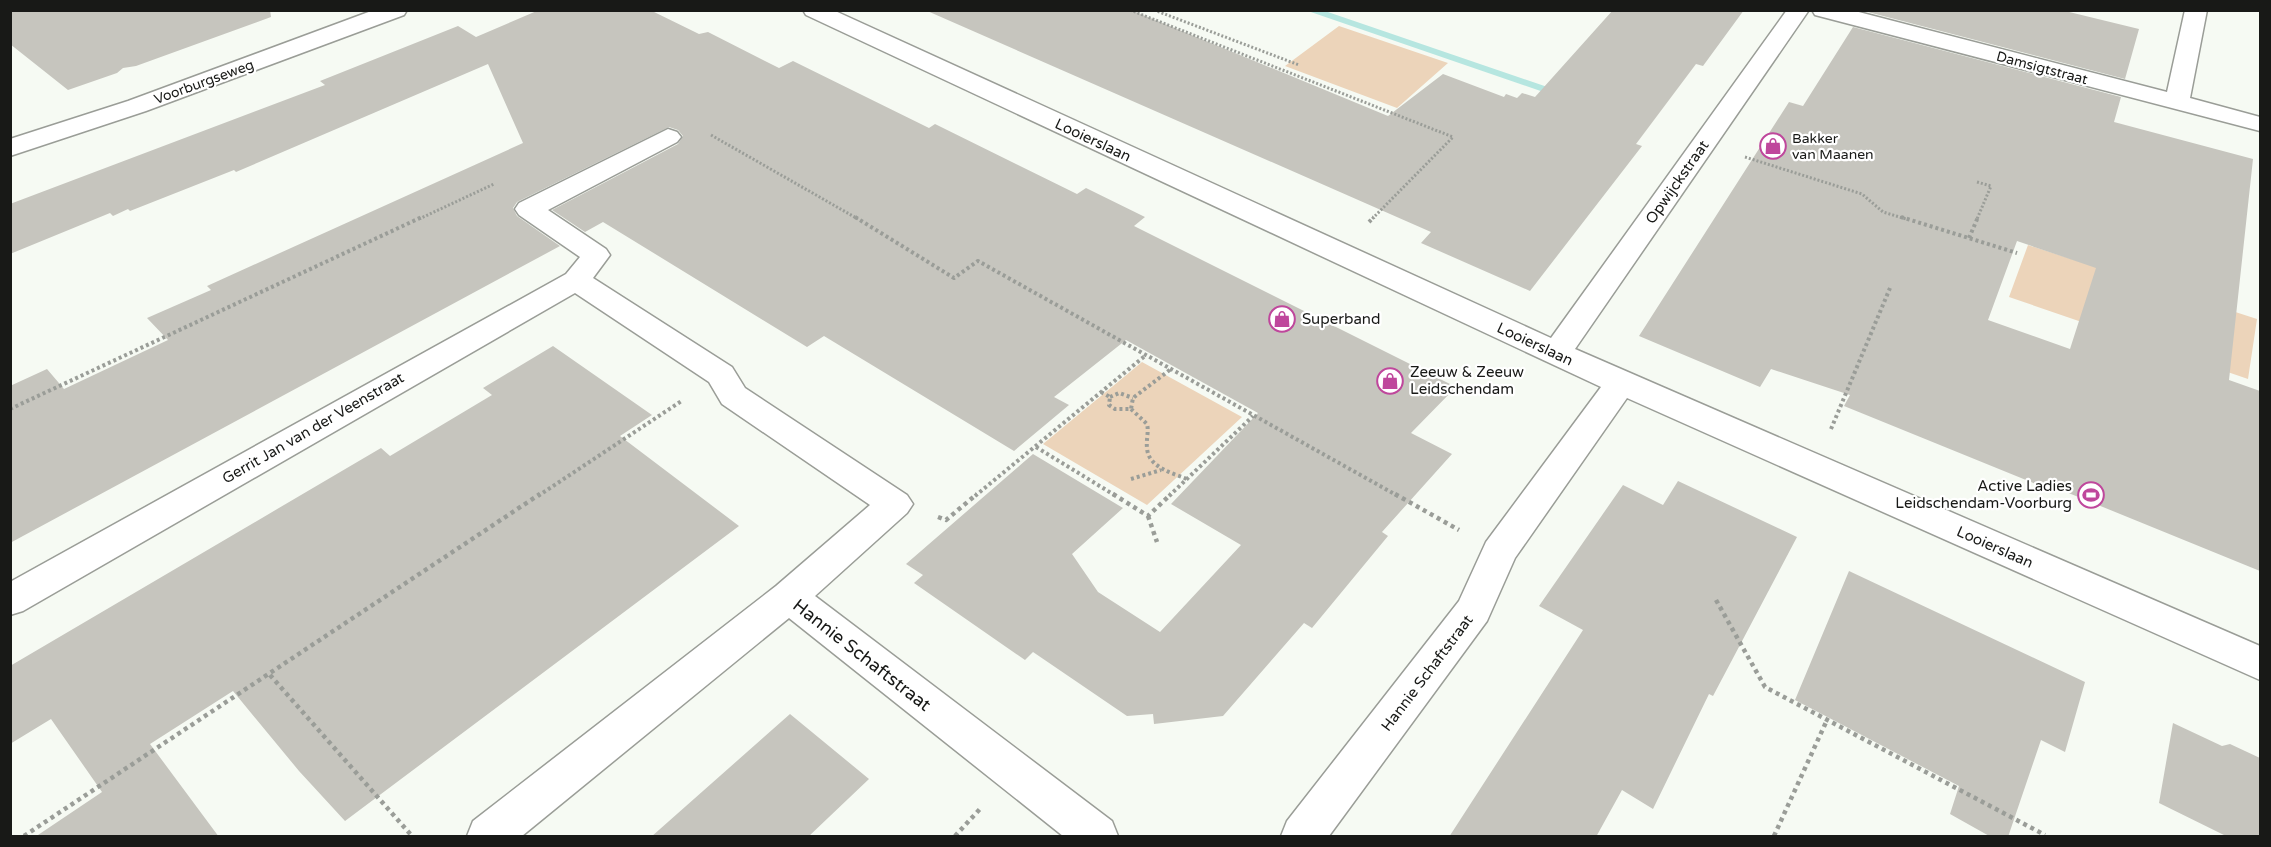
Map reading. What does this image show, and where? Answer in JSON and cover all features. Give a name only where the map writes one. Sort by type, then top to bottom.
[{"type":"street","name":"Voorburgseweg","points":[[10,148],[138,106],[396,10]]},
{"type":"street","name":"Looierslaan","points":[[814,10],[1621,383],[2260,664]]},
{"type":"street","name":"Opwijckstraat","points":[[1556,353],[1798,10]]},
{"type":"street","name":"Damsigtstraat","points":[[1823,10],[2260,124]]},
{"type":"street","points":[[2177,103],[2196,10]]},
{"type":"street","points":[[529,208],[668,137]]},
{"type":"street","name":"Gerrit Jan van der Veenstraat","points":[[10,600],[576,280],[596,255],[529,208]]},
{"type":"street","points":[[576,280],[721,375],[734,396],[895,504],[789,597]]},
{"type":"street","name":"Hannie Schaftstraat","points":[[1303,837],[1474,610],[1499,552],[1621,383]]},
{"type":"street","name":"Gerrit Jan van der Veenstraat","points":[[10,588],[51,577]]},
{"type":"street","name":"Hannie Schaftstraat","points":[[489,837],[789,597],[1096,837]]},
{"type":"path","points":[[1130,10],[1453,137],[1383,210],[1334,252]]},
{"type":"path","points":[[1154,10],[1299,65]]},
{"type":"path","points":[[668,137],[687,135],[700,129],[872,227],[954,278],[978,261],[1499,552]]},
{"type":"path","points":[[1704,144],[1862,194],[1883,212],[2017,253]]},
{"type":"path","points":[[10,409],[498,182],[522,198],[529,208]]},
{"type":"path","points":[[1969,238],[1991,186],[1977,182]]},
{"type":"path","points":[[1814,468],[1890,288]]},
{"type":"path","points":[[895,504],[945,520],[1146,355]]},
{"type":"path","points":[[1131,409],[1133,398],[1171,369]]},
{"type":"path","points":[[24,837],[721,375]]},
{"type":"path","points":[[1101,392],[1110,397]]},
{"type":"path","points":[[1110,397],[1119,393],[1133,398]]},
{"type":"path","points":[[1110,397],[1109,405],[1115,409],[1131,409],[1146,418],[1149,427],[1147,449],[1152,460],[1162,469],[1187,479]]},
{"type":"path","points":[[1148,516],[1253,416]]},
{"type":"path","points":[[1036,447],[1148,516],[1157,542]]},
{"type":"path","points":[[1131,479],[1162,469]]},
{"type":"path","points":[[1716,600],[1765,687],[2045,835]]},
{"type":"path","points":[[270,675],[412,837]]},
{"type":"path","points":[[1774,837],[1827,720]]},
{"type":"shaded area","points":[[1339,26],[1448,63],[1397,108],[1285,66]]},
{"type":"shaded area","points":[[2028,245],[2257,319],[2248,379],[2009,297]]},
{"type":"shaded area","points":[[1142,362],[1242,417],[1147,505],[1043,444]]},
{"type":"building","points":[[10,10],[270,10],[271,17],[136,66],[123,68],[117,73],[68,90],[10,44]]},
{"type":"building","points":[[539,10],[650,10],[699,34],[708,32],[779,68],[793,61],[929,128],[935,124],[1077,194],[1086,188],[1145,217],[1134,226],[1456,387],[1411,433],[1452,454],[1382,532],[1388,536],[1312,628],[1304,623],[1223,716],[1154,724],[1153,714],[1127,716],[1033,652],[1025,660],[914,583],[923,575],[906,564],[1033,454],[1123,508],[1072,554],[1098,592],[1160,632],[1241,545],[1171,504],[1258,413],[1126,340],[1054,397],[1069,405],[1014,451],[824,336],[807,347],[603,222],[585,232],[552,210],[678,144],[683,136],[678,130],[669,127],[517,202],[513,208],[517,216],[560,246],[10,543],[10,386],[47,369],[64,389],[168,340],[147,318],[211,290],[207,286],[523,143],[488,64],[236,172],[234,170],[130,211],[128,209],[113,216],[110,213],[10,254],[10,204],[325,85],[320,81],[458,26],[476,37]]},
{"type":"building","points":[[925,10],[1131,10],[1388,116],[1443,74],[1504,97],[1506,94],[1517,98],[1522,93],[1535,97],[1613,10],[1744,10],[1703,66],[1696,64],[1636,144],[1642,146],[1530,291],[1421,243],[1431,232]]},
{"type":"building","points":[[2061,10],[2139,29],[2125,79],[1864,11]]},
{"type":"building","points":[[1853,27],[2121,97],[2114,122],[2253,159],[2229,380],[2260,391],[2260,571],[2044,483],[2043,487],[1844,406],[1850,395],[1771,369],[1760,387],[1639,336],[1789,102],[1803,106]],"holes":[[[2017,241],[2096,268],[2070,349],[1988,320]]]},
{"type":"building","points":[[553,346],[652,415],[620,436],[739,526],[345,821],[299,771],[233,691],[150,744],[219,837],[35,837],[102,792],[51,719],[10,744],[10,666],[381,448],[390,456],[492,395],[483,388]]},
{"type":"building","points":[[1678,481],[1797,537],[1713,696],[1709,694],[1653,809],[1622,790],[1596,837],[1449,837],[1583,630],[1539,606],[1623,485],[1663,505]]},
{"type":"building","points":[[1849,571],[2085,682],[2065,752],[2041,740],[2008,837],[1991,837],[1950,814],[1959,786],[1795,700]]},
{"type":"building","points":[[790,714],[869,779],[808,837],[651,837]]},
{"type":"building","points":[[2173,723],[2222,746],[2230,744],[2260,758],[2260,837],[2228,837],[2159,803]]},
{"type":"waterway","points":[[1310,10],[1562,94]]},
{"type":"place","name":"Bakker van Maanen","points":[[1773,146]]},
{"type":"place","name":"Superband","points":[[1282,319]]},
{"type":"place","name":"Zeeuw & Zeeuw Leidschendam","points":[[1390,381]]},
{"type":"place","name":"Active Ladies Leidschendam-Voorburg","points":[[2091,495]]}]
